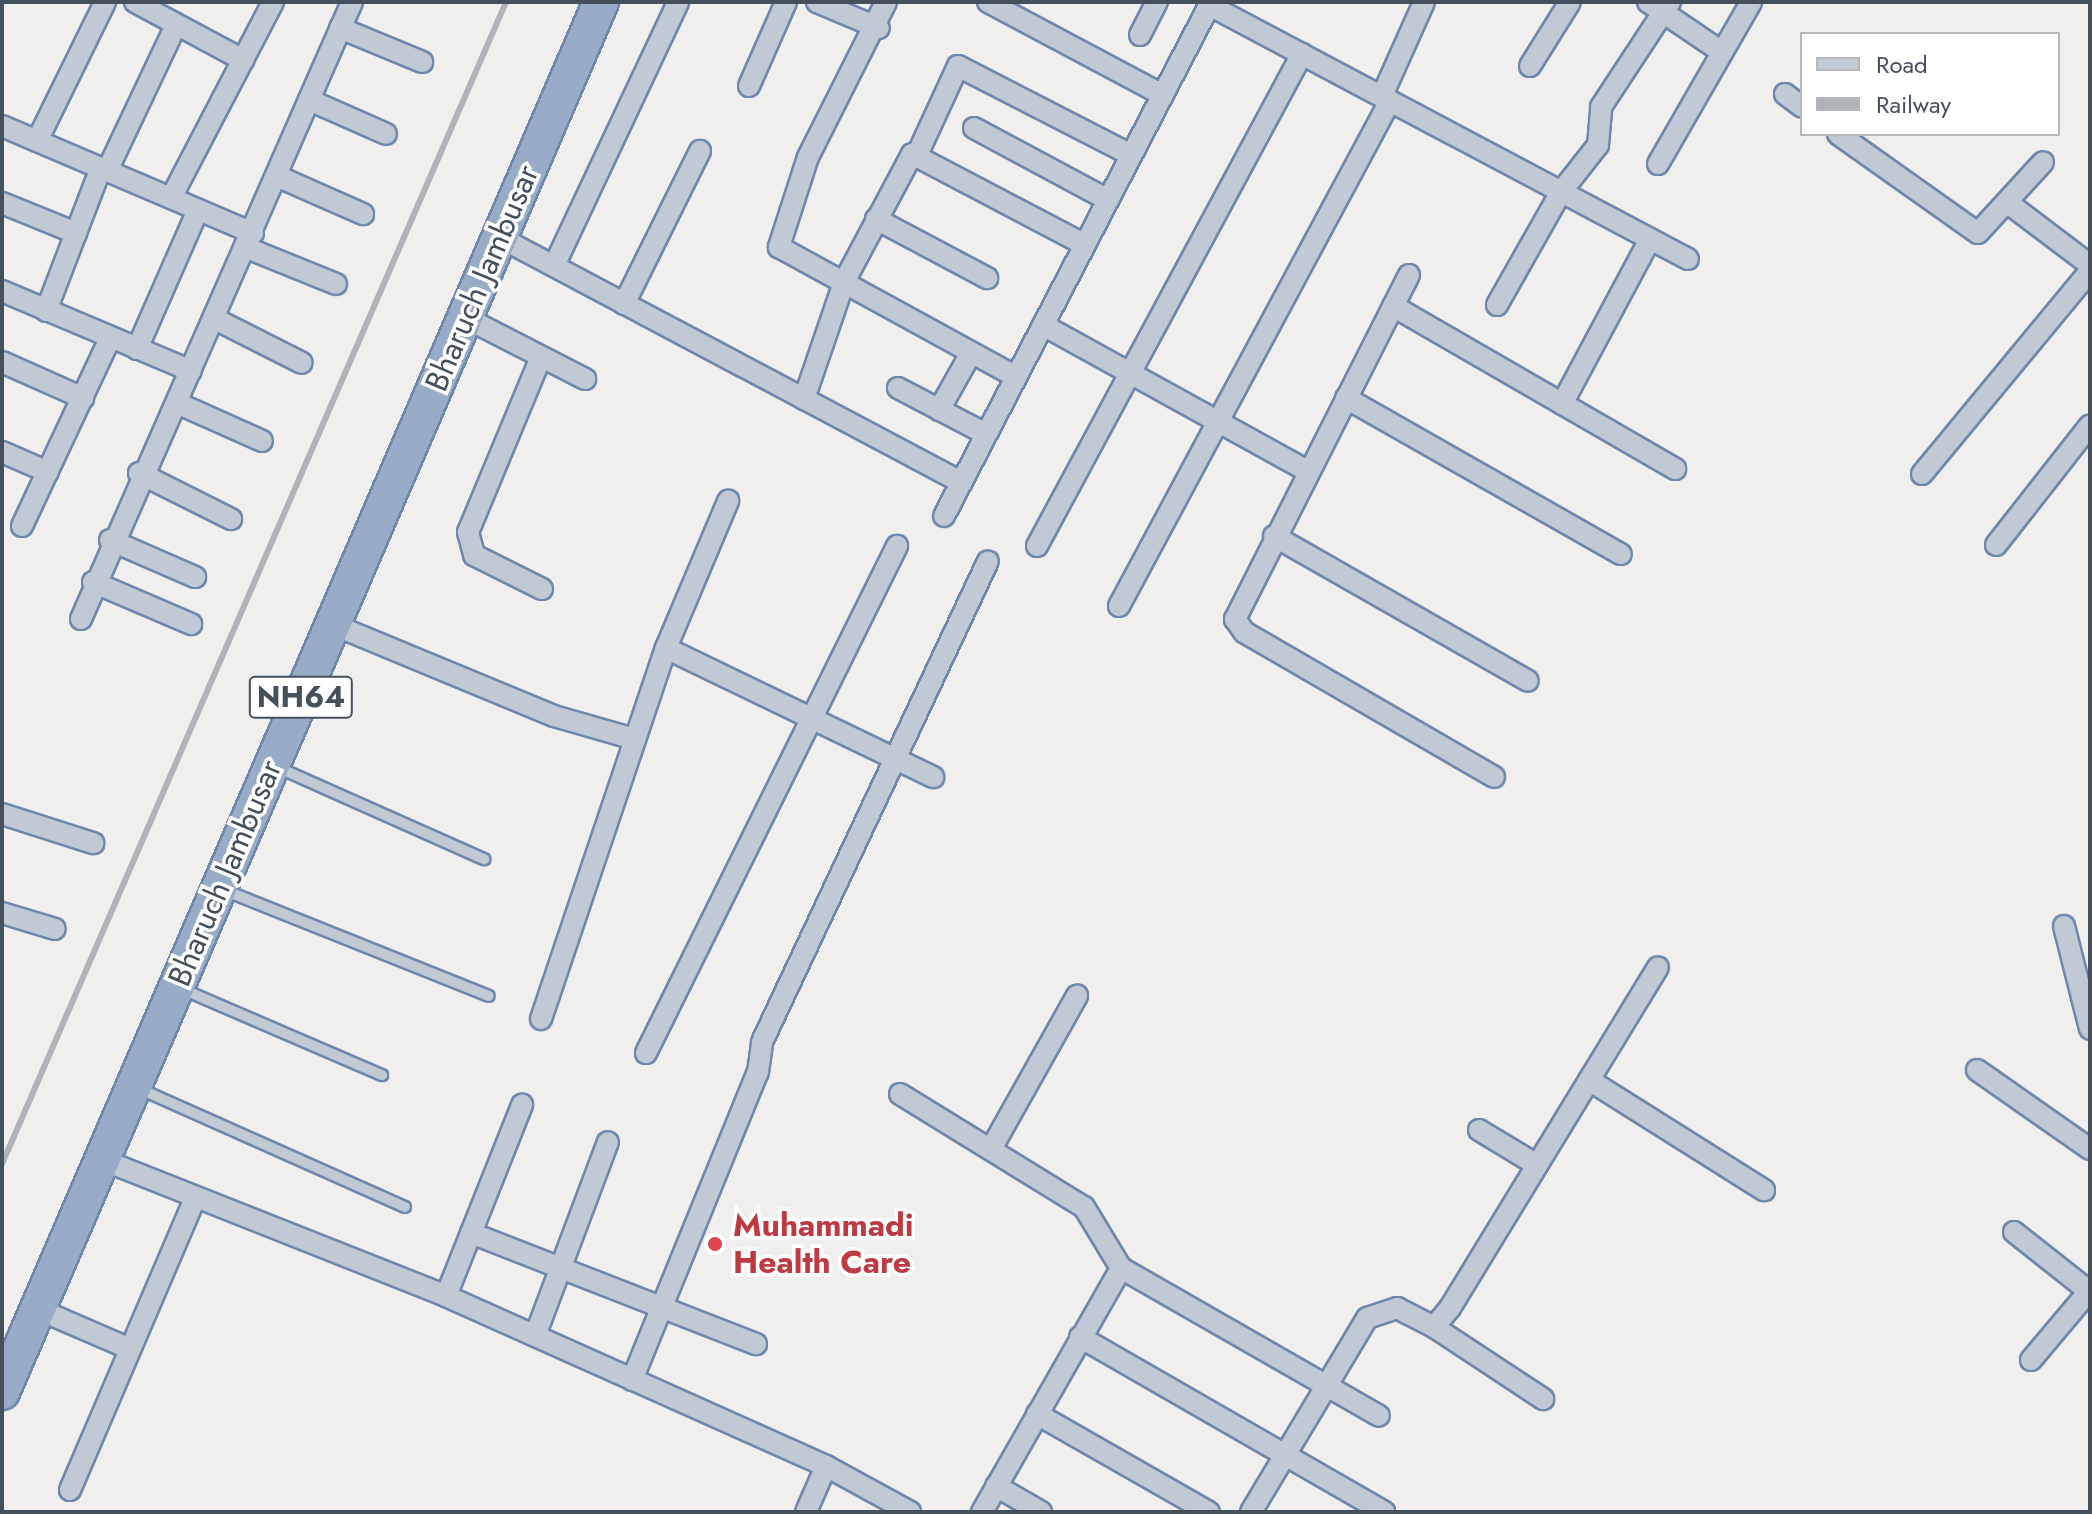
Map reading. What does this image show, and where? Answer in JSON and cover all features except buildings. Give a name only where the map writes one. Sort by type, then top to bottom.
[{"type":"highway","name":"Bharuch Jambusar","points":[[2,1392],[40,1310],[133,1086],[601,2]]},
{"type":"street","points":[[37,141],[105,2]]},
{"type":"street","points":[[135,2],[243,60]]},
{"type":"street","points":[[171,198],[273,2]]},
{"type":"street","points":[[81,619],[93,582],[139,473],[177,403],[215,319],[279,177],[352,2]]},
{"type":"street","points":[[554,266],[678,2]]},
{"type":"street","points":[[749,86],[786,2]]},
{"type":"street","points":[[817,2],[879,28]]},
{"type":"street","points":[[886,2],[879,28],[808,157],[779,247],[1016,377]]},
{"type":"street","points":[[988,2],[1163,95]]},
{"type":"street","points":[[1140,35],[1157,2]]},
{"type":"street","points":[[1119,606],[1386,98],[1424,2]]},
{"type":"street","points":[[1530,66],[1570,2]]},
{"type":"street","points":[[1658,164],[1719,50],[1751,2]]},
{"type":"street","points":[[944,516],[1210,4],[1688,259]]},
{"type":"street","points":[[1497,305],[1561,192],[1598,145],[1601,107],[1661,5],[1719,50]]},
{"type":"street","points":[[46,311],[104,170],[176,25]]},
{"type":"street","points":[[340,28],[422,62]]},
{"type":"street","points":[[1037,546],[1302,54]]},
{"type":"street","points":[[804,399],[844,282],[906,159],[917,155],[958,66],[1131,155]]},
{"type":"street","points":[[1785,94],[1800,105]]},
{"type":"street","points":[[309,100],[386,134]]},
{"type":"street","points":[[2,126],[198,210],[250,241],[336,284]]},
{"type":"street","points":[[974,128],[1108,200]]},
{"type":"street","points":[[1841,136],[1971,232],[1983,231],[2043,162]]},
{"type":"street","points":[[624,304],[700,151]]},
{"type":"street","points":[[917,155],[1085,245]]},
{"type":"street","points":[[279,177],[363,214]]},
{"type":"street","points":[[2,203],[76,233]]},
{"type":"street","points":[[1922,474],[2090,268],[2008,203]]},
{"type":"street","points":[[137,349],[198,210]]},
{"type":"street","points":[[876,219],[987,278]]},
{"type":"street","points":[[499,237],[961,482]]},
{"type":"street","points":[[1562,404],[1650,239]]},
{"type":"street","points":[[1409,275],[1236,610],[1238,626],[1494,777]]},
{"type":"street","points":[[2,291],[191,371]]},
{"type":"street","points":[[1393,306],[1675,469]]},
{"type":"street","points":[[466,318],[585,379]]},
{"type":"street","points":[[215,319],[302,363]]},
{"type":"street","points":[[1043,325],[1308,471]]},
{"type":"street","points":[[22,526],[110,338]]},
{"type":"street","points":[[939,410],[971,353]]},
{"type":"street","points":[[541,357],[468,532],[474,555],[542,589]]},
{"type":"street","points":[[2,362],[83,398]]},
{"type":"street","points":[[898,388],[986,434]]},
{"type":"street","points":[[1346,398],[1621,554]]},
{"type":"street","points":[[177,403],[262,441]]},
{"type":"street","points":[[1996,545],[2090,425]]},
{"type":"street","points":[[2,452],[48,472]]},
{"type":"street","points":[[139,473],[231,519]]},
{"type":"street","points":[[541,1019],[666,648],[728,501]]},
{"type":"street","points":[[1274,536],[1528,681]]},
{"type":"street","points":[[110,540],[195,577]]},
{"type":"street","points":[[646,1053],[897,546]]},
{"type":"street","points":[[632,1380],[758,1072],[762,1042],[988,561]]},
{"type":"street","points":[[93,582],[191,624]]},
{"type":"street","points":[[332,624],[554,716],[634,739]]},
{"type":"street","points":[[666,648],[933,777]]},
{"type":"street","points":[[2,814],[93,843]]},
{"type":"street","points":[[2,913],[55,929]]},
{"type":"street","points":[[2064,926],[2090,1029]]},
{"type":"street","points":[[1434,1327],[1658,967]]},
{"type":"street","points":[[991,1149],[1077,996]]},
{"type":"street","points":[[1977,1070],[2090,1149]]},
{"type":"street","points":[[1589,1080],[1764,1190]]},
{"type":"street","points":[[900,1094],[1084,1207],[1121,1268],[1379,1416]]},
{"type":"street","points":[[446,1296],[522,1105]]},
{"type":"street","points":[[1479,1130],[1537,1165]]},
{"type":"street","points":[[535,1336],[608,1142]]},
{"type":"street","points":[[103,1160],[446,1296],[826,1466],[910,1512]]},
{"type":"street","points":[[70,1490],[195,1199]]},
{"type":"street","points":[[2014,1232],[2090,1291],[2031,1360]]},
{"type":"street","points":[[471,1233],[756,1344]]},
{"type":"street","points":[[982,1512],[1121,1268]]},
{"type":"street","points":[[1251,1512],[1350,1337],[1381,1309],[1397,1308],[1434,1327],[1543,1399]]},
{"type":"street","points":[[40,1310],[130,1349]]},
{"type":"street","points":[[1080,1337],[1384,1512]]},
{"type":"street","points":[[1037,1414],[1209,1512]]},
{"type":"street","points":[[806,1512],[826,1466]]},
{"type":"street","points":[[996,1486],[1041,1512]]},
{"type":"lane","points":[[271,765],[484,859]]},
{"type":"lane","points":[[218,888],[489,996]]},
{"type":"lane","points":[[176,986],[382,1075]]},
{"type":"lane","points":[[133,1086],[405,1207]]},
{"type":"railway","points":[[2,1164],[506,2]]},
{"type":"place","name":"Muhammadi Health Care","points":[[715,1244]]}]
